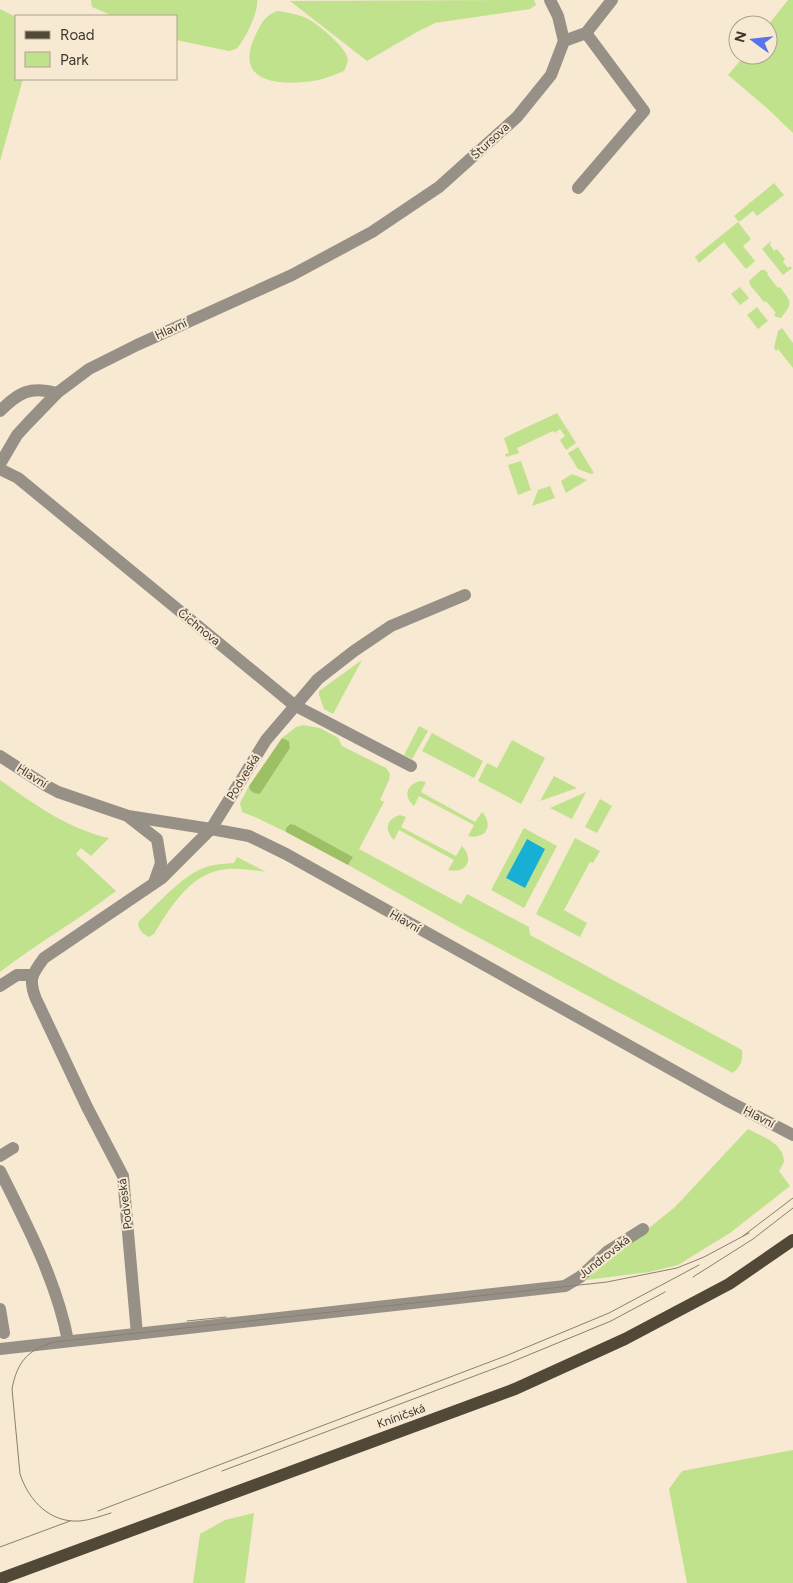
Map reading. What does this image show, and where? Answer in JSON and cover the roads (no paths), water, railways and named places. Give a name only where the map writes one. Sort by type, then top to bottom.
[{"type":"main road","name":"Kníničská","points":[[0,1579],[515,1389],[625,1339],[729,1284],[793,1240]]},
{"type":"street","points":[[550,0],[558,16],[564,41],[586,33],[612,0]]},
{"type":"street","points":[[578,188],[644,111],[586,33]]},
{"type":"street","name":"Štursova","points":[[372,232],[439,187],[517,117],[551,75],[564,41]]},
{"type":"street","name":"Hlavní","points":[[0,464],[22,429],[58,393],[89,369],[137,345],[292,275],[372,232]]},
{"type":"street","points":[[0,411],[19,394],[29,390],[44,390],[58,393]]},
{"type":"street","name":"Čichnova","points":[[0,469],[18,478],[294,705],[411,766]]},
{"type":"street","name":"Podveská","points":[[137,1334],[123,1176],[87,1107],[36,998],[31,986],[32,975],[44,958],[162,878],[211,829],[266,740],[318,679],[354,651],[391,626],[465,595]]},
{"type":"street","name":"Hlavní","points":[[0,756],[58,792],[128,816],[249,836],[286,854],[714,1093],[793,1135]]},
{"type":"street","points":[[128,816],[157,839],[161,863],[154,884]]},
{"type":"street","points":[[0,986],[17,975],[32,975]]},
{"type":"street","points":[[0,1156],[13,1148]]},
{"type":"street","points":[[0,1171],[32,1234],[65,1323],[62,1342]]},
{"type":"street","name":"Jundrovská","points":[[137,1334],[565,1286],[580,1277],[608,1251],[643,1229]]},
{"type":"street","points":[[0,1309],[4,1333]]},
{"type":"street","points":[[0,1349],[137,1334]]},
{"type":"water","points":[[527,839],[545,849],[525,888],[506,878]]},
{"type":"tram line","points":[[743,1236],[793,1198]]},
{"type":"tram line","points":[[693,1277],[753,1239],[793,1208]]},
{"type":"tram line","points":[[111,1513],[80,1521],[69,1521],[59,1518],[42,1508],[24,1484],[20,1474],[12,1389],[21,1364],[25,1358],[38,1348],[55,1342],[607,1282],[677,1268],[704,1257],[749,1233]]},
{"type":"tram line","points":[[98,1511],[508,1355],[609,1313],[699,1265]]},
{"type":"tram line","points":[[222,1471],[509,1363],[611,1321],[665,1292]]},
{"type":"tram line","points":[[187,1321],[226,1317]]},
{"type":"tram line","points":[[0,1547],[70,1521]]}]
